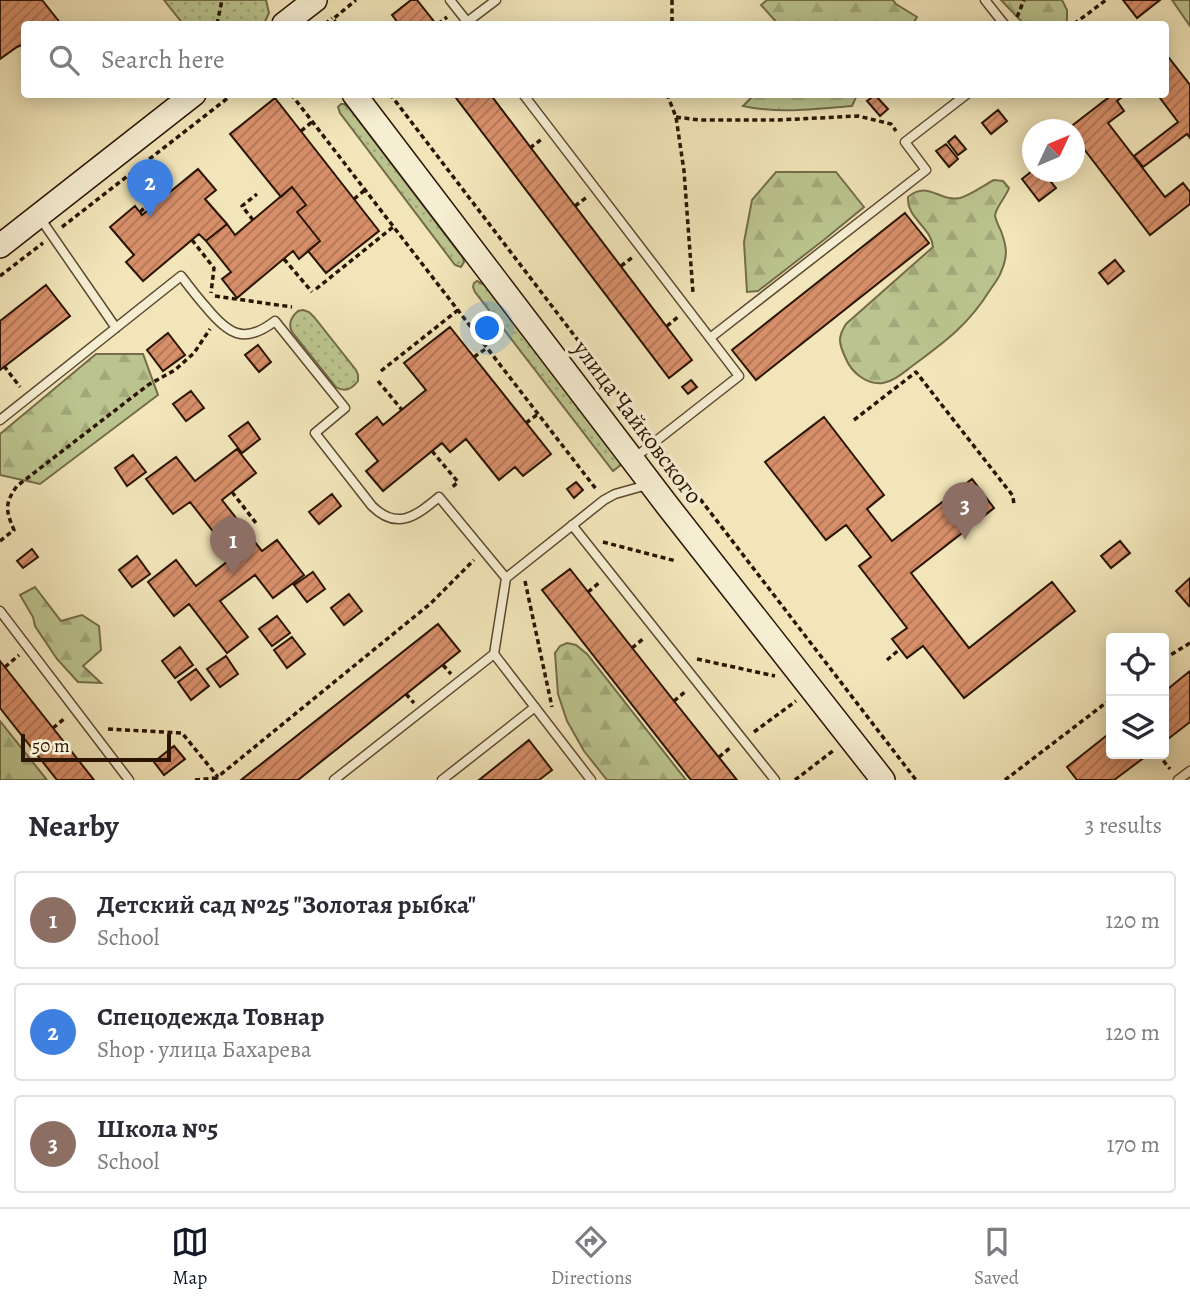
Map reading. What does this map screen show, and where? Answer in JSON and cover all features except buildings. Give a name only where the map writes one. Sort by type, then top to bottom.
[{"type":"main road","points":[[290,16],[315,0]]},
{"type":"main road","points":[[0,246],[189,98]]},
{"type":"main road","name":"улица Чайковского","points":[[357,98],[651,483],[883,780]]},
{"type":"lane","points":[[450,0],[466,21]]},
{"type":"lane","points":[[470,21],[496,0]]},
{"type":"lane","points":[[985,0],[1002,21]]},
{"type":"lane","points":[[526,98],[739,376],[633,459]]},
{"type":"lane","points":[[710,338],[926,170],[905,142],[962,98]]},
{"type":"lane","points":[[39,216],[116,328]]},
{"type":"lane","points":[[0,420],[181,276],[226,330],[247,334],[258,332],[275,321],[345,408],[315,433],[381,515],[405,519],[416,515],[439,497],[506,578]]},
{"type":"lane","points":[[334,780],[494,654],[506,578],[604,500],[651,483]]},
{"type":"lane","points":[[572,525],[775,780]]},
{"type":"lane","points":[[0,611],[129,780]]},
{"type":"lane","points":[[494,654],[591,780]]},
{"type":"lane","points":[[442,780],[535,707]]},
{"type":"lane","points":[[1178,780],[1190,771]]},
{"type":"path","points":[[218,21],[222,0]]},
{"type":"path","points":[[334,21],[332,19],[356,0]]},
{"type":"path","points":[[672,0],[673,21]]},
{"type":"path","points":[[1015,21],[1024,0]]},
{"type":"path","points":[[1078,21],[1106,0]]},
{"type":"path","points":[[0,276],[228,98]]},
{"type":"path","points":[[294,98],[596,489]]},
{"type":"path","points":[[669,98],[676,117],[684,171],[695,319]]},
{"type":"path","points":[[676,117],[699,120],[778,120],[858,116],[891,124],[905,142]]},
{"type":"path","points":[[301,131],[312,122]]},
{"type":"path","points":[[140,212],[159,198],[150,186],[156,181],[144,164]]},
{"type":"path","points":[[354,199],[365,190]]},
{"type":"path","points":[[253,220],[242,206],[257,194]]},
{"type":"path","points":[[284,259],[314,290],[393,227]]},
{"type":"path","points":[[192,240],[214,268],[210,295]]},
{"type":"path","points":[[194,293],[292,307]]},
{"type":"path","points":[[381,371],[458,310]]},
{"type":"path","points":[[0,541],[14,530],[7,513],[10,496],[17,486],[148,385],[175,370],[194,353],[216,320]]},
{"type":"path","points":[[474,358],[487,348]]},
{"type":"path","points":[[4,366],[29,397]]},
{"type":"path","points":[[854,420],[916,372],[1013,496],[1014,506]]},
{"type":"path","points":[[378,381],[402,410]]},
{"type":"path","points":[[526,424],[538,414]]},
{"type":"path","points":[[432,451],[458,482],[439,497]]},
{"type":"path","points":[[232,492],[257,523]]},
{"type":"path","points":[[582,537],[676,561]]},
{"type":"path","points":[[195,780],[216,779],[430,604],[483,550]]},
{"type":"path","points":[[522,565],[559,738]]},
{"type":"path","points":[[1169,656],[1190,643]]},
{"type":"path","points":[[887,660],[900,649]]},
{"type":"path","points":[[674,654],[780,678]]},
{"type":"path","points":[[743,740],[797,699]]},
{"type":"path","points":[[1005,780],[1106,703]]},
{"type":"path","points":[[89,728],[182,733],[216,779]]},
{"type":"path","points":[[795,780],[836,749]]},
{"type":"path","points":[[1162,759],[1178,780]]},
{"type":"green space","points":[[164,0],[266,0],[269,13],[265,21],[181,21]]},
{"type":"green space","points":[[767,0],[893,0],[917,17],[915,21],[775,21],[761,5]]},
{"type":"green space","points":[[1001,0],[1062,0],[1067,10],[1067,21],[1021,21]]},
{"type":"green space","points":[[1172,0],[1190,0],[1190,26]]},
{"type":"green space","points":[[751,98],[856,98],[852,106],[811,109],[784,110],[743,106]]},
{"type":"green space","points":[[341,104],[349,108],[463,258],[461,267],[455,265],[340,113],[338,107]]},
{"type":"green space","points":[[776,172],[836,172],[864,207],[758,291],[747,292],[744,242],[752,200]]},
{"type":"green space","points":[[994,180],[1003,181],[1009,188],[995,216],[1006,251],[1000,274],[982,302],[937,348],[892,380],[877,383],[861,377],[849,364],[842,349],[840,337],[843,329],[933,247],[932,240],[911,211],[908,197],[915,192],[928,191],[960,198]]},
{"type":"green space","points":[[477,281],[485,285],[622,464],[613,471],[475,292],[473,287]]},
{"type":"green space","points":[[303,310],[314,317],[356,370],[358,381],[351,388],[342,390],[336,387],[292,332],[292,318],[298,311]]},
{"type":"green space","points":[[96,354],[143,354],[158,395],[40,484],[0,475],[0,434]]},
{"type":"green space","points":[[35,587],[61,621],[82,615],[99,626],[101,650],[83,666],[101,683],[78,682],[57,659],[35,626],[33,617],[20,595]]},
{"type":"green space","points":[[567,643],[576,645],[587,654],[686,780],[607,780],[584,751],[567,721],[558,694],[555,653],[560,646]]},
{"type":"green space","points":[[0,721],[47,780],[0,780]]},
{"type":"place","name":"Спецодежда Товнар","points":[[150,217]]},
{"type":"place","name":"Школа №5","points":[[965,540]]},
{"type":"place","name":"Детский сад №25 \"Золотая рыбка\"","points":[[233,575]]}]
